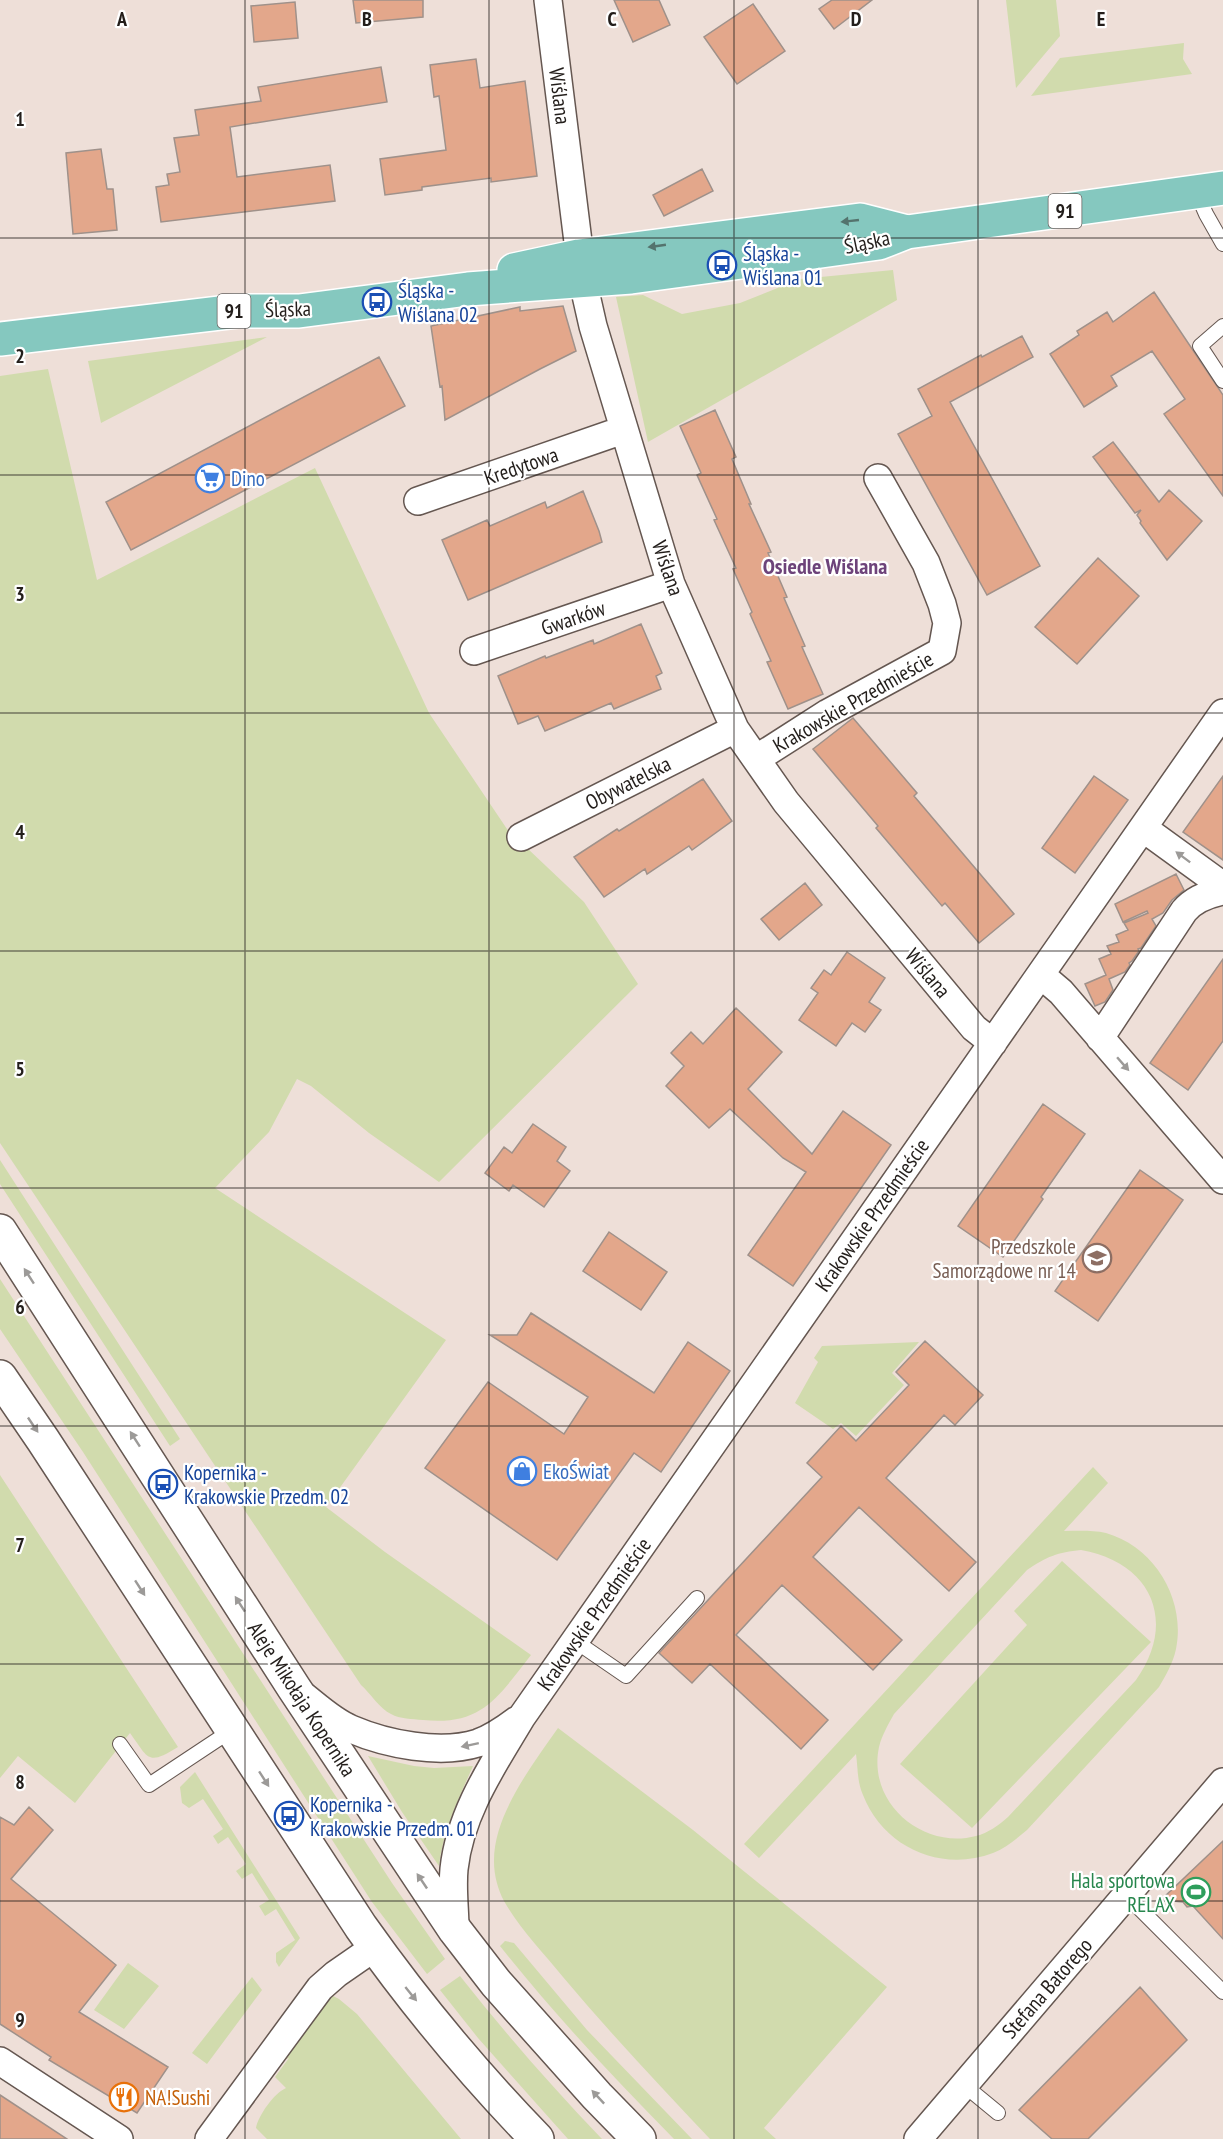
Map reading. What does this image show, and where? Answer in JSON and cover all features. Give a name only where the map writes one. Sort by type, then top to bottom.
[{"type":"main road","name":"Śląska","points":[[0,339],[237,311],[310,309],[468,289],[581,269],[631,277],[879,243],[908,232],[1210,190]]},
{"type":"main road","name":"Aleje Mikołaja Kopernika","points":[[0,1231],[294,1688],[455,1930],[496,1983],[597,2096],[639,2139]]},
{"type":"main road","points":[[0,1377],[375,1947],[413,1997],[502,2103],[537,2139]]},
{"type":"street","name":"Wiślana","points":[[548,0],[581,269],[592,326],[672,584],[735,729],[786,802],[968,1021],[993,1043]]},
{"type":"street","name":"Kredytowa","points":[[418,501],[623,430]]},
{"type":"street","name":"Krakowskie Przedmieście","points":[[756,759],[828,713],[942,651],[947,623],[942,604],[926,563],[878,478]]},
{"type":"street","name":"Gwarków","points":[[474,651],[672,584]]},
{"type":"street","name":"Krakowskie Przedmieście","points":[[455,1930],[454,1870],[461,1839],[475,1797],[521,1718],[1223,713]]},
{"type":"street","name":"Obywatelska","points":[[521,837],[735,729]]},
{"type":"street","points":[[1143,828],[1223,888]]},
{"type":"street","points":[[1101,1038],[1184,911],[1191,903],[1223,888]]},
{"type":"street","points":[[1041,975],[1061,992],[1223,1180]]},
{"type":"street","name":"Krakowskie Przedmieście","points":[[294,1688],[331,1718],[350,1729],[388,1742],[426,1747],[465,1747],[500,1732],[521,1718]]},
{"type":"street","name":"Stefana Batorego","points":[[918,2139],[1223,1782]]},
{"type":"street","points":[[209,2139],[324,1984],[375,1947]]},
{"type":"street","points":[[0,2061],[119,2139]]},
{"type":"lane","points":[[1210,190],[1223,244]]},
{"type":"lane","points":[[1223,326],[1200,346],[1223,381]]},
{"type":"lane","points":[[575,1641],[626,1676],[697,1598]]},
{"type":"lane","points":[[120,1744],[149,1785],[232,1730]]},
{"type":"lane","points":[[1126,1895],[1223,1992]]},
{"type":"lane","points":[[964,2085],[998,2113]]},
{"type":"green space","points":[[1006,0],[1056,0],[1060,36],[1016,88]]},
{"type":"green space","points":[[1184,43],[1183,59],[1192,74],[1031,96],[1060,58]]},
{"type":"green space","points":[[893,270],[897,300],[648,442],[616,297],[643,295],[682,314],[740,303],[800,279]]},
{"type":"green space","points":[[267,337],[101,423],[88,361]]},
{"type":"green space","points":[[48,369],[97,580],[315,468],[429,713],[507,829],[584,902],[638,984],[439,1182],[369,1133],[311,1086],[297,1079],[269,1132],[215,1188],[446,1340],[326,1507],[385,1552],[531,1655],[487,1706],[460,1718],[443,1721],[395,1716],[387,1712],[361,1685],[0,1143],[0,376]]},
{"type":"green space","points":[[0,1160],[180,1439],[170,1446],[0,1184]]},
{"type":"green space","points":[[0,1279],[392,1883],[445,1959],[427,1974],[372,1902],[83,1452],[0,1329]]},
{"type":"green space","points":[[919,1342],[892,1373],[904,1385],[856,1436],[841,1423],[833,1429],[795,1403],[818,1362],[814,1358],[822,1346]]},
{"type":"green space","points":[[1093,1467],[1108,1483],[1064,1531],[1106,1533],[1139,1550],[1152,1563],[1171,1594],[1178,1631],[1176,1649],[1159,1687],[1027,1830],[998,1851],[973,1858],[954,1860],[916,1851],[884,1829],[872,1813],[860,1785],[856,1754],[759,1858],[744,1844]],"holes":[[[1081,1550],[1105,1557],[1125,1567],[1140,1581],[1150,1597],[1156,1616],[1155,1636],[1149,1658],[1136,1680],[1008,1817],[985,1833],[956,1839],[937,1836],[919,1829],[903,1818],[891,1804],[882,1787],[878,1768],[880,1743],[894,1714],[1027,1570],[1046,1558],[1066,1552]]]},
{"type":"green space","points":[[0,1475],[178,1747],[160,1756],[150,1757],[145,1754],[130,1733],[75,1803],[18,1756],[0,1778]]},
{"type":"green space","points":[[1062,1561],[1151,1642],[972,1828],[900,1764],[1027,1625],[1014,1611]]},
{"type":"green space","points":[[558,1728],[693,1830],[887,1987],[764,2128],[776,2139],[710,2139],[581,1998],[524,1931],[504,1901],[494,1867],[495,1844],[500,1826],[516,1791]]},
{"type":"green space","points":[[368,1756],[434,1768],[473,1766],[448,1827],[439,1866],[402,1812]]},
{"type":"green space","points":[[195,1772],[300,1938],[279,1967],[276,1962],[276,1953],[295,1940],[276,1909],[265,1916],[259,1906],[269,1900],[252,1873],[242,1879],[236,1871],[246,1864],[228,1837],[218,1844],[213,1836],[223,1829],[203,1799],[189,1808],[182,1803],[180,1787]]},
{"type":"green space","points":[[505,1941],[514,1943],[587,2030],[692,2139],[674,2139],[629,2092],[520,1971],[500,1946]]},
{"type":"green space","points":[[128,1963],[159,1986],[124,2029],[94,2010]]},
{"type":"green space","points":[[460,1976],[529,2059],[602,2139],[568,2139],[478,2038],[440,1990]]},
{"type":"green space","points":[[252,1977],[262,1990],[207,2064],[192,2053]]},
{"type":"green space","points":[[333,1996],[357,2014],[461,2139],[267,2139],[256,2128],[267,2105],[286,2088],[275,2077],[289,2058],[284,2060],[323,2006]]},
{"type":"building","points":[[353,0],[423,0],[423,17],[356,23]]},
{"type":"building","points":[[614,0],[659,0],[670,25],[633,42]]},
{"type":"building","points":[[832,0],[872,0],[834,29],[819,9]]},
{"type":"building","points":[[295,2],[298,38],[254,42],[251,6]]},
{"type":"building","points":[[753,4],[785,51],[737,84],[704,37]]},
{"type":"building","points":[[476,59],[480,88],[525,81],[537,176],[491,182],[491,178],[422,187],[422,190],[385,195],[380,159],[446,150],[439,96],[434,97],[430,65]]},
{"type":"building","points":[[381,67],[387,102],[230,127],[237,177],[330,165],[335,201],[161,222],[156,187],[169,185],[167,174],[180,172],[174,138],[199,135],[195,110],[261,101],[258,87]]},
{"type":"building","points":[[101,149],[107,189],[113,189],[117,230],[73,234],[66,153]]},
{"type":"building","points":[[702,169],[713,191],[664,216],[653,195]]},
{"type":"building","points":[[1154,292],[1223,395],[1223,496],[1164,414],[1185,399],[1152,351],[1111,376],[1117,386],[1084,407],[1050,354],[1079,335],[1077,331],[1107,312],[1113,322]]},
{"type":"building","points":[[563,306],[576,351],[445,420],[442,386],[440,387],[431,326],[520,307],[520,311]]},
{"type":"building","points":[[1022,336],[1033,357],[950,402],[1040,566],[987,595],[898,434],[932,416],[918,389]]},
{"type":"building","name":"Dino","points":[[379,357],[405,406],[131,550],[106,502]]},
{"type":"building","points":[[715,410],[736,457],[732,459],[751,504],[749,504],[771,552],[768,553],[787,597],[784,598],[805,646],[802,647],[823,694],[788,709],[767,662],[771,661],[733,569],[736,568],[714,520],[717,519],[697,475],[701,473],[680,426]]},
{"type":"building","points":[[1113,442],[1159,502],[1169,490],[1202,521],[1167,560],[1140,523],[1137,515],[1141,510],[1135,513],[1093,457]]},
{"type":"building","points":[[583,491],[602,542],[468,600],[442,540],[487,520],[490,526],[545,502],[547,508]]},
{"type":"building","points":[[1098,558],[1139,596],[1077,664],[1035,627]]},
{"type":"building","points":[[641,624],[662,673],[656,676],[661,689],[614,709],[611,703],[545,731],[538,716],[518,724],[498,676],[545,656],[546,658],[593,640],[594,644]]},
{"type":"building","points":[[853,718],[917,793],[914,796],[1014,914],[979,943],[945,903],[942,906],[813,749]]},
{"type":"building","points":[[1094,776],[1128,800],[1075,873],[1042,848]]},
{"type":"building","points":[[1223,776],[1223,860],[1183,832]]},
{"type":"building","points":[[703,779],[732,821],[692,850],[689,846],[647,874],[645,869],[604,897],[574,857]]},
{"type":"building","points":[[1176,874],[1184,890],[1172,900],[1163,913],[1152,919],[1156,926],[1138,949],[1139,951],[1125,972],[1109,979],[1113,990],[1105,1002],[1095,1006],[1085,984],[1106,975],[1099,959],[1111,954],[1107,946],[1119,942],[1116,935],[1128,930],[1124,923],[1148,913],[1147,911],[1123,922],[1115,904]]},
{"type":"building","points":[[805,883],[822,905],[779,940],[761,919]]},
{"type":"building","points":[[847,952],[885,978],[869,1002],[881,1010],[865,1032],[852,1023],[836,1046],[799,1020],[818,993],[811,988],[824,970],[831,975]]},
{"type":"building","points":[[1223,959],[1223,1041],[1188,1090],[1150,1063]]},
{"type":"building","points":[[736,1008],[782,1052],[748,1089],[812,1154],[843,1111],[891,1145],[793,1286],[748,1255],[806,1172],[783,1158],[730,1109],[709,1128],[666,1086],[684,1066],[671,1053],[691,1032],[703,1044]]},
{"type":"building","points":[[1043,1104],[1085,1134],[1003,1257],[958,1226]]},
{"type":"building","points":[[533,1124],[566,1147],[557,1161],[570,1171],[544,1207],[513,1185],[509,1191],[485,1173],[504,1147],[512,1153]]},
{"type":"building","points":[[1140,1170],[1183,1200],[1098,1321],[1055,1291]]},
{"type":"building","points":[[609,1232],[667,1272],[641,1310],[583,1271]]},
{"type":"building","points":[[531,1313],[654,1393],[688,1342],[730,1371],[661,1472],[634,1453],[557,1560],[425,1468],[488,1382],[564,1434],[588,1397],[490,1335],[517,1335]]},
{"type":"building","points":[[925,1341],[983,1395],[955,1425],[944,1415],[886,1478],[976,1562],[949,1591],[859,1507],[813,1557],[902,1640],[873,1670],[782,1585],[736,1635],[828,1720],[801,1749],[710,1664],[692,1683],[659,1653],[822,1477],[807,1463],[841,1426],[856,1441],[909,1385],[896,1372]]},
{"type":"building","points":[[29,1807],[53,1830],[11,1879],[116,1965],[79,2012],[168,2067],[137,2113],[49,2060],[51,2057],[0,2024],[0,1817],[14,1825]]},
{"type":"building","name":"Hala sportowa RELAX","points":[[1223,1841],[1223,1939],[1193,1906],[1187,1907],[1183,1902],[1161,1900]]},
{"type":"building","points":[[1140,1987],[1187,2040],[1088,2139],[1052,2139],[1019,2110]]},
{"type":"building","points":[[0,2095],[67,2139],[0,2139]]},
{"type":"place","name":"Śląska - Wiślana 01","points":[[722,265]]},
{"type":"place","name":"Śląska - Wiślana 02","points":[[377,302]]},
{"type":"place","name":"Dino","points":[[210,478]]},
{"type":"place","name":"Przedszkole Samorządowe nr 14","points":[[1097,1258]]},
{"type":"place","name":"EkoŚwiat","points":[[522,1471]]},
{"type":"place","name":"Kopernika - Krakowskie Przedm. 02","points":[[163,1484]]},
{"type":"place","name":"Kopernika - Krakowskie Przedm. 01","points":[[289,1816]]},
{"type":"place","name":"Hala sportowa RELAX","points":[[1196,1892]]},
{"type":"place","name":"NA!Sushi","points":[[124,2097]]},
{"type":"district","name":"Osiedle Wiślana","points":[[825,566]]}]
